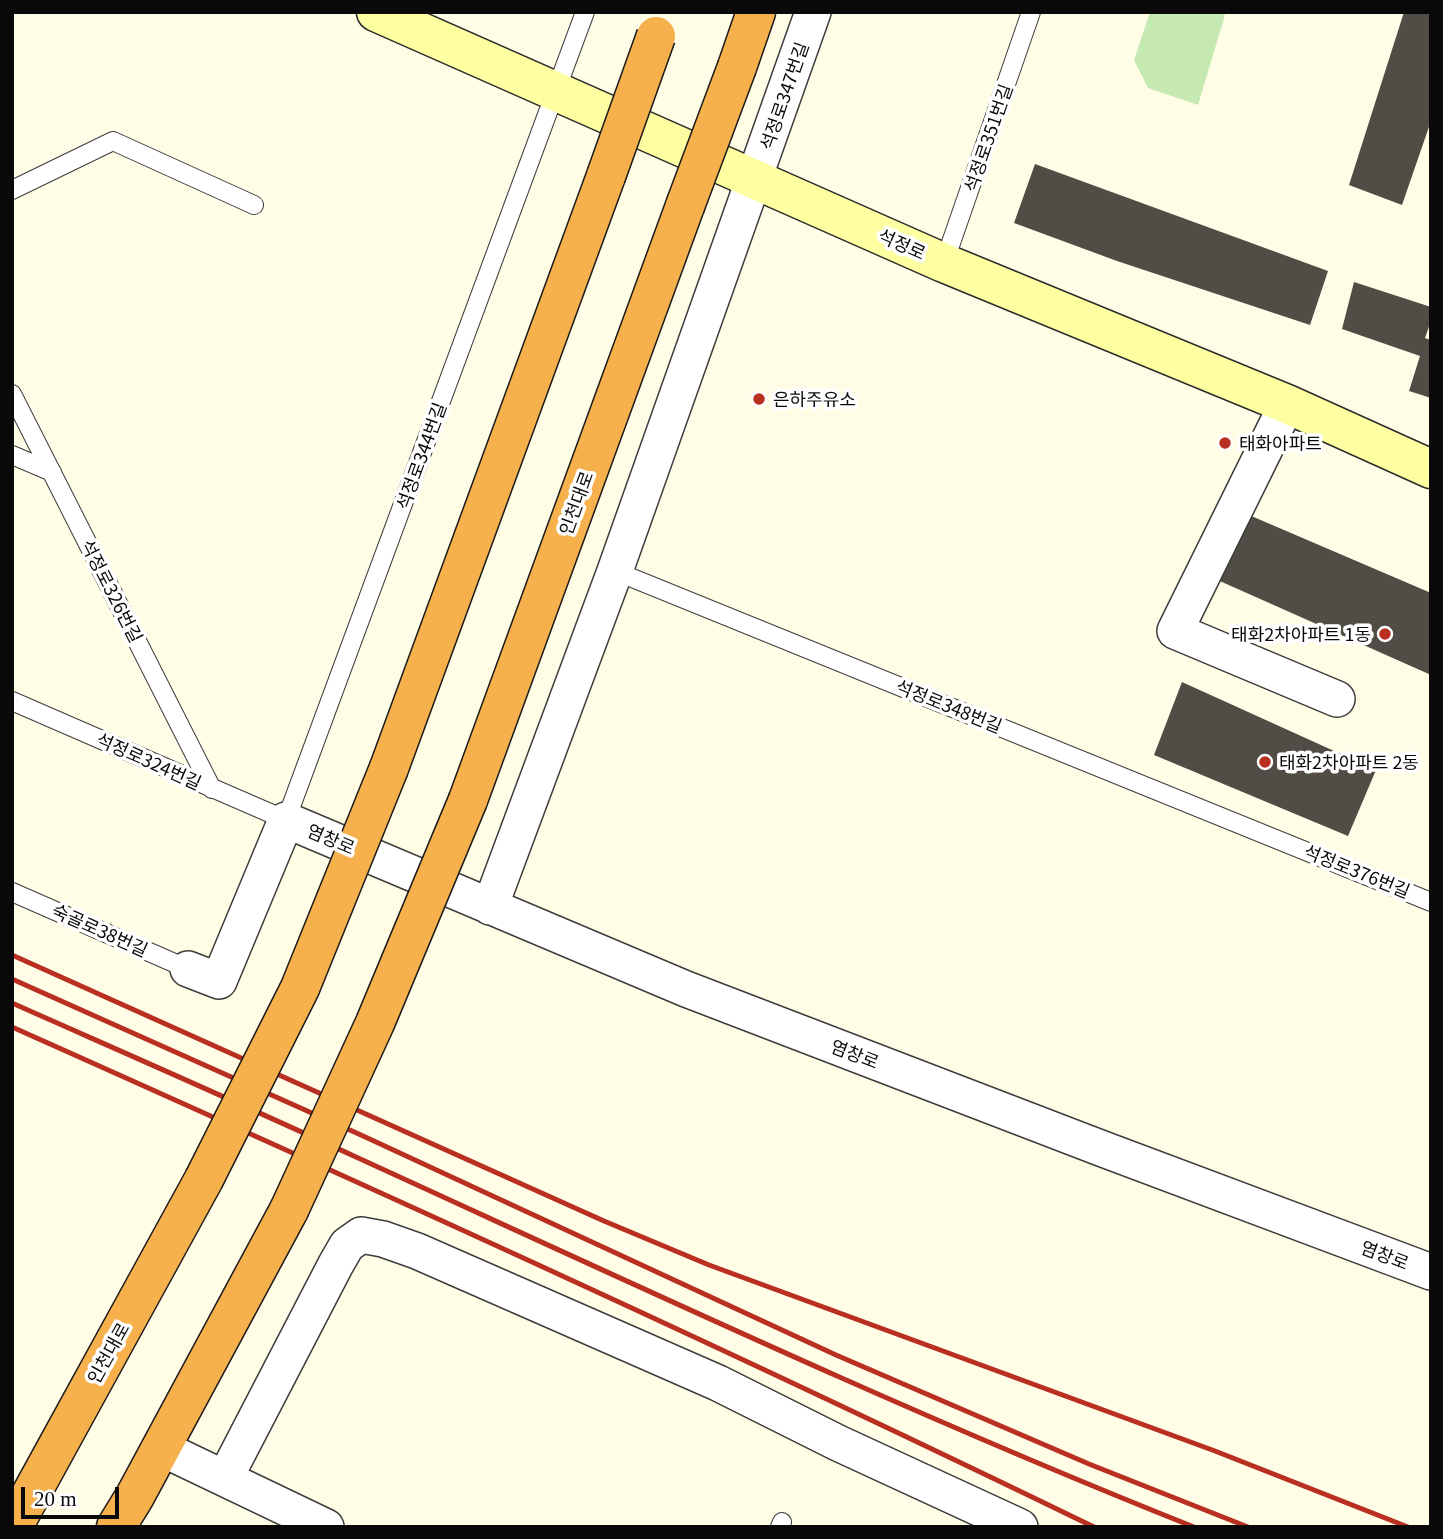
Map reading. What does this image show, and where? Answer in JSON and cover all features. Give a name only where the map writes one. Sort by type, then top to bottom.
[{"type":"highway","name":"인천대로","points":[[161,1448],[289,1210],[375,1023],[468,800],[756,12]]},
{"type":"highway","name":"인천대로","points":[[13,1527],[204,1179],[300,988],[389,768],[661,24]]},
{"type":"highway","points":[[116,1527],[161,1448]]},
{"type":"main road","name":"석정로","points":[[376,12],[944,263],[1287,404],[1431,469]]},
{"type":"street","name":"석정로347번길","points":[[755,180],[813,12]]},
{"type":"street","points":[[490,906],[615,570],[755,180]]},
{"type":"street","points":[[1287,404],[1175,631],[1337,699]]},
{"type":"street","points":[[188,969],[219,981],[286,820]]},
{"type":"street","name":"염창로","points":[[286,820],[686,989],[1431,1272]]},
{"type":"street","points":[[225,1478],[336,1264],[347,1245],[361,1235],[383,1239],[417,1251],[718,1383],[838,1443],[1020,1527]]},
{"type":"street","points":[[161,1448],[326,1527]]},
{"type":"lane","name":"석정로344번길","points":[[286,820],[585,12]]},
{"type":"lane","name":"석정로351번길","points":[[944,263],[1031,12]]},
{"type":"lane","points":[[12,190],[113,141],[254,205]]},
{"type":"lane","name":"석정로326번길","points":[[12,394],[212,789]]},
{"type":"lane","points":[[12,455],[52,472]]},
{"type":"lane","name":"석정로348번길","points":[[615,570],[1283,841]]},
{"type":"lane","name":"석정로324번길","points":[[12,701],[286,820]]},
{"type":"lane","name":"석정로376번길","points":[[1283,841],[1431,902]]},
{"type":"lane","name":"숙골로38번길","points":[[12,892],[188,969]]},
{"type":"green space","points":[[1150,12],[1218,12],[1225,15],[1198,105],[1148,88],[1134,60]]},
{"type":"building","points":[[1404,12],[1431,12],[1431,121],[1402,205],[1349,185]]},
{"type":"building","points":[[1035,164],[1328,271],[1310,325],[1117,261],[1014,223]]},
{"type":"building","points":[[1354,282],[1431,307],[1431,321],[1425,338],[1431,340],[1431,398],[1409,391],[1420,356],[1342,329]]},
{"type":"building","name":"태화2차아파트 1동","points":[[1242,512],[1431,593],[1431,675],[1213,578]]},
{"type":"building","name":"태화2차아파트 2동","points":[[1182,682],[1376,770],[1348,836],[1154,755]]},
{"type":"railway","points":[[12,955],[604,1221],[709,1265],[1215,1451],[1408,1527]]},
{"type":"railway","points":[[12,979],[361,1135],[836,1355],[1089,1464],[1248,1527]]},
{"type":"railway","points":[[12,1003],[877,1394],[1194,1527]]},
{"type":"railway","points":[[12,1027],[555,1272],[1094,1527]]},
{"type":"place","name":"은하주유소","points":[[759,399]]},
{"type":"place","name":"태화아파트","points":[[1225,443]]},
{"type":"place","name":"태화2차아파트 1동","points":[[1385,634]]},
{"type":"place","name":"태화2차아파트 2동","points":[[1265,762]]}]
